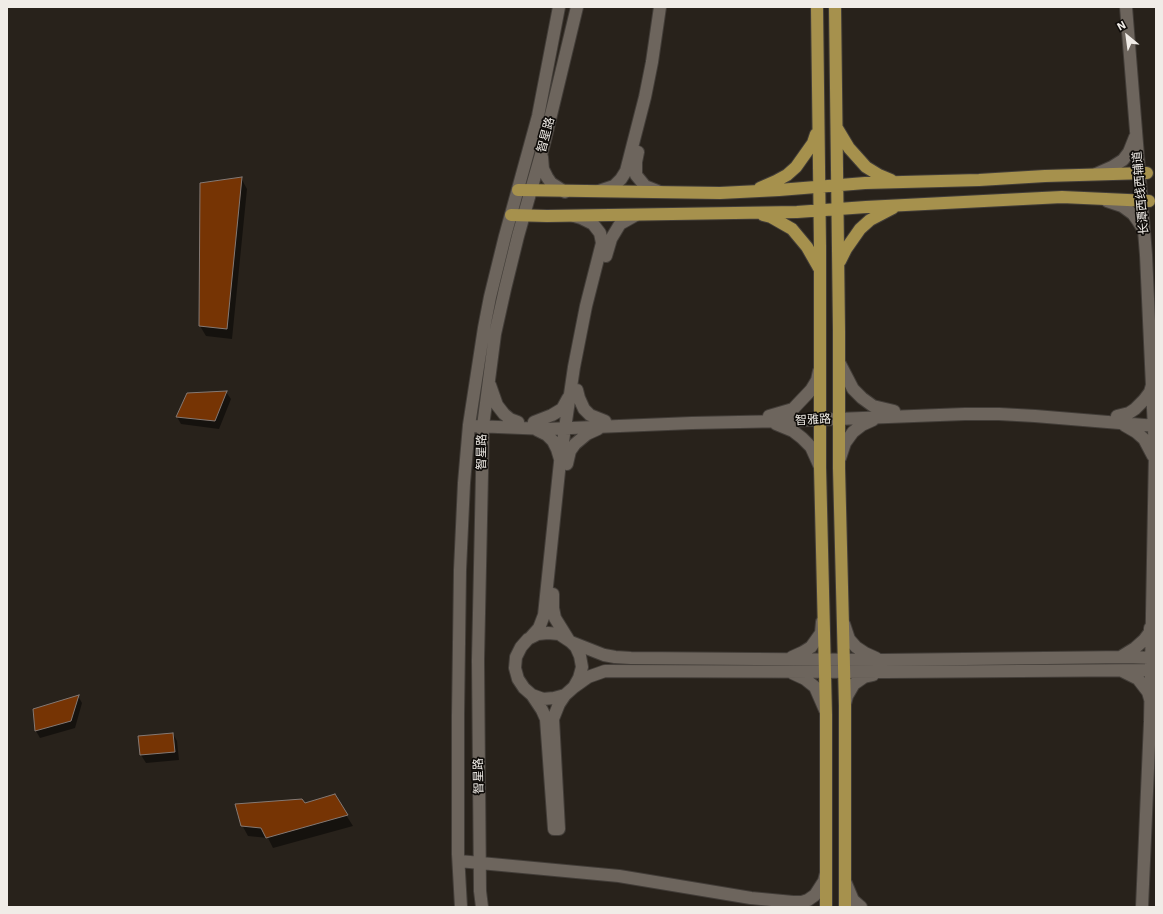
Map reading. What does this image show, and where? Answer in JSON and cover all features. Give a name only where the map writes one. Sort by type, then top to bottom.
[{"type":"main road","points":[[817,7],[820,270],[820,467],[825,659],[826,907]]},
{"type":"main road","points":[[835,7],[838,209],[839,468],[845,709],[845,907]]},
{"type":"main road","points":[[836,126],[849,148],[866,167],[879,175],[900,182]]},
{"type":"main road","points":[[748,191],[776,181],[787,175],[796,167],[813,143],[818,129]]},
{"type":"main road","points":[[518,190],[565,192],[720,193],[900,182],[1143,173]]},
{"type":"main road","points":[[511,215],[571,216],[819,210],[1056,198],[1145,201]]},
{"type":"main road","points":[[838,268],[846,249],[860,229],[870,220],[901,205]]},
{"type":"main road","points":[[748,212],[771,217],[792,229],[807,247],[820,270]]},
{"type":"street","name":"智星路","points":[[461,907],[459,865],[458,716],[461,531],[470,422],[484,328],[511,215],[538,116],[559,7]]},
{"type":"street","name":"智星路","points":[[482,907],[480,866],[478,660],[483,423],[495,334],[518,236],[542,151],[577,7]]},
{"type":"street","points":[[595,192],[606,190],[614,186],[626,171],[647,90],[660,7]]},
{"type":"street","points":[[661,193],[652,190],[640,181],[636,174],[636,162],[655,78],[667,7]]},
{"type":"street","name":"长潭西线西辅道","points":[[1126,7],[1136,132],[1143,173]]},
{"type":"street","name":"长潭西线西辅道","points":[[1132,7],[1145,201],[1156,319]]},
{"type":"street","points":[[1092,175],[1123,160],[1134,142],[1136,132]]},
{"type":"street","points":[[542,151],[543,169],[547,177],[559,189],[565,192]]},
{"type":"street","points":[[1096,199],[1122,206],[1138,221],[1145,236]]},
{"type":"street","name":"长潭西线西辅道","points":[[1142,907],[1151,700],[1154,670],[1152,617],[1155,461],[1155,422],[1145,236],[1145,201]]},
{"type":"street","points":[[564,463],[553,441],[533,425],[562,409],[574,390],[593,305],[611,239],[620,224],[636,214]]},
{"type":"street","points":[[518,236],[523,228],[532,222],[550,216]]},
{"type":"street","points":[[571,216],[582,218],[593,224],[600,233],[602,243],[586,306],[574,390],[569,425],[564,463],[544,615],[539,628],[521,647],[516,657],[515,668],[518,679],[524,688],[532,695],[546,719],[554,829],[559,830],[553,719],[559,704],[580,678],[582,667],[580,656],[576,647],[570,641],[555,618],[553,608],[552,592],[564,463],[575,444],[587,434],[604,424],[584,409],[574,390]]},
{"type":"street","points":[[839,362],[853,389],[862,398],[873,406],[891,414]]},
{"type":"street","points":[[768,419],[792,408],[802,400],[817,380],[820,364]]},
{"type":"street","points":[[489,376],[491,388],[497,405],[510,419],[518,422]]},
{"type":"street","points":[[1117,419],[1129,413],[1144,400],[1150,392],[1153,380]]},
{"type":"street","points":[[839,468],[845,443],[853,432],[862,425],[891,414]]},
{"type":"street","name":"智雅路","points":[[470,422],[533,425],[692,423],[891,414],[999,414],[1155,422]]},
{"type":"street","points":[[768,419],[793,431],[802,438],[811,447],[820,467]]},
{"type":"street","points":[[1117,419],[1144,439],[1155,461]]},
{"type":"street","name":"智雅路","points":[[483,423],[518,422],[533,425]]},
{"type":"street","points":[[785,658],[803,652],[811,647],[821,633],[824,615]]},
{"type":"street","points":[[842,617],[849,639],[856,647],[865,653],[883,660]]},
{"type":"street","points":[[1119,657],[1135,648],[1144,640],[1150,632],[1152,617]]},
{"type":"street","points":[[528,640],[538,634],[548,632],[559,634],[588,650],[615,658],[785,658],[883,660],[1154,657]]},
{"type":"street","points":[[532,695],[543,699],[554,698],[569,691],[588,677],[605,671],[885,672],[1117,669],[1154,670]]},
{"type":"street","points":[[1117,669],[1138,679],[1148,692],[1151,700]]},
{"type":"street","points":[[785,672],[796,674],[815,687],[825,710]]},
{"type":"street","points":[[845,709],[847,696],[854,684],[864,677],[885,672]]},
{"type":"street","points":[[1148,907],[1156,728]]},
{"type":"street","points":[[459,865],[619,876],[751,898],[793,902],[802,902],[815,895],[824,881],[826,872]]},
{"type":"street","points":[[480,866],[622,882],[776,907]]},
{"type":"street","points":[[845,881],[853,900],[860,907]]},
{"type":"building","points":[[242,177],[227,329],[199,326],[200,183]]},
{"type":"building","points":[[227,391],[215,421],[176,417],[187,393]]},
{"type":"building","points":[[79,695],[71,721],[35,731],[33,709]]},
{"type":"building","points":[[173,733],[175,752],[140,755],[138,736]]},
{"type":"building","points":[[335,794],[348,815],[266,838],[261,828],[241,826],[235,804],[302,799],[305,803]]}]
